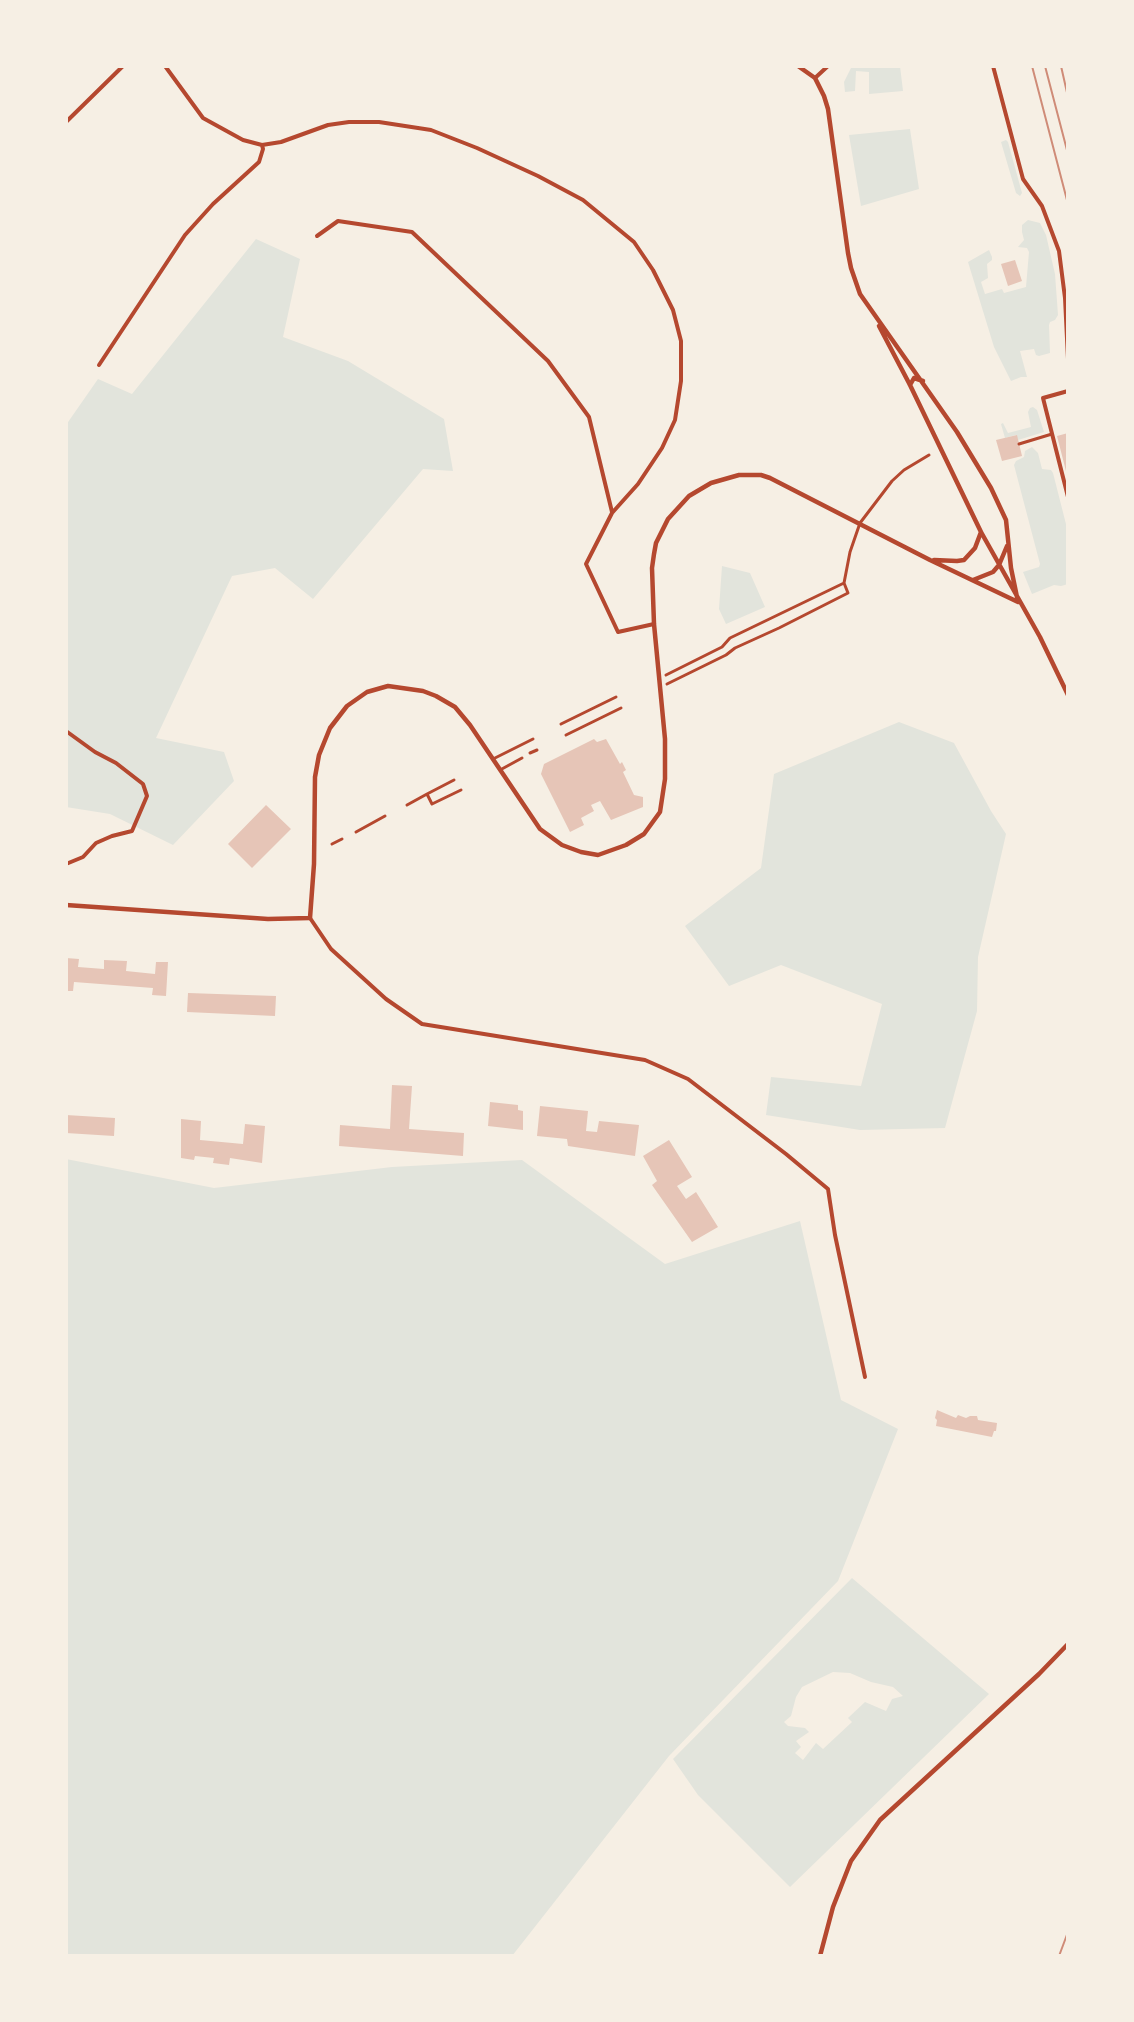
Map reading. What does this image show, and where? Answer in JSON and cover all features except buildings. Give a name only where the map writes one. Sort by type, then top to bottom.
[{"type":"street","points":[[66,122],[123,66]]},
{"type":"street","points":[[165,66],[203,118],[243,140],[262,145],[281,142],[328,125],[349,122],[379,122],[431,130],[538,176],[583,200],[634,242],[653,270],[673,310],[681,341],[681,381],[675,420],[662,448],[638,484],[612,513],[586,564],[618,632],[654,624]]},
{"type":"street","points":[[798,66],[815,78],[828,109],[851,268],[860,294],[923,381],[986,479],[1006,520],[1011,568],[1018,602]]},
{"type":"street","points":[[815,78],[828,66]]},
{"type":"street","points":[[993,66],[1023,179],[1042,206],[1059,251],[1065,298],[1068,359]]},
{"type":"street","points":[[99,365],[185,235],[213,204],[259,162],[262,145]]},
{"type":"street","points":[[317,236],[338,221],[412,232],[548,361],[589,417],[612,513]]},
{"type":"street","points":[[871,310],[910,384],[981,532],[1018,602],[1040,637],[1068,695]]},
{"type":"street","points":[[910,384],[914,378],[923,381]]},
{"type":"street","points":[[1068,391],[1043,398],[1068,497]]},
{"type":"street","points":[[1019,444],[1053,434]]},
{"type":"street","points":[[667,684],[848,593],[844,583],[850,552],[860,524],[892,481],[904,470],[929,455]]},
{"type":"street","points":[[865,1377],[835,1235],[828,1189],[786,1154],[688,1079],[645,1060],[422,1024],[386,999],[331,949],[310,918],[314,864],[315,777],[319,755],[330,728],[347,706],[367,692],[388,686],[408,687],[436,696],[455,707],[470,725],[540,829],[562,845],[598,855],[626,845],[644,834],[660,812],[665,778],[665,738],[654,624],[652,568],[656,543],[669,519],[690,496],[711,483],[739,475],[761,475],[1018,602]]},
{"type":"street","points":[[930,560],[964,560],[975,548],[981,532]]},
{"type":"street","points":[[973,580],[986,576],[999,565],[1008,544]]},
{"type":"street","points":[[666,675],[722,646],[730,638],[844,583]]},
{"type":"street","points":[[561,724],[616,697]]},
{"type":"street","points":[[566,735],[621,708]]},
{"type":"street","points":[[66,731],[95,752],[116,763],[143,784],[147,796],[132,831],[96,843],[83,857],[66,864]]},
{"type":"street","points":[[493,759],[533,739]]},
{"type":"street","points":[[530,753],[537,750]]},
{"type":"street","points":[[500,770],[522,758]]},
{"type":"street","points":[[407,805],[454,780]]},
{"type":"street","points":[[427,794],[432,804],[461,790]]},
{"type":"street","points":[[356,832],[385,816]]},
{"type":"street","points":[[332,844],[342,839]]},
{"type":"street","points":[[66,905],[268,919],[310,918]]},
{"type":"street","points":[[820,1956],[833,1907],[851,1861],[880,1820],[1039,1674],[1068,1644]]},
{"type":"shaded area","points":[[852,66],[900,66],[903,91],[869,94],[869,72],[856,71],[855,91],[845,92],[844,82]]},
{"type":"shaded area","points":[[910,129],[919,189],[861,206],[849,135]]},
{"type":"shaded area","points":[[1006,140],[1022,193],[1020,196],[1016,193],[1001,142]]},
{"type":"shaded area","points":[[1028,220],[1040,223],[1046,235],[1055,274],[1058,315],[1049,325],[1050,353],[1039,356],[1036,355],[1034,349],[1020,351],[1027,377],[1011,381],[994,347],[968,262],[989,250],[992,260],[987,264],[988,278],[981,282],[985,294],[1002,289],[1004,293],[1026,287],[1029,252],[1027,248],[1018,247],[1024,240],[1022,225]]},
{"type":"shaded area","points":[[256,239],[300,259],[283,337],[348,361],[444,419],[453,471],[423,469],[313,599],[275,568],[232,576],[156,738],[224,752],[234,781],[173,845],[110,814],[66,807],[66,425],[98,379],[132,394]]},
{"type":"shaded area","points":[[1033,407],[1037,410],[1044,432],[1018,440],[1016,435],[1005,438],[1001,424],[1003,423],[1008,433],[1031,427],[1028,412]]},
{"type":"shaded area","points":[[1032,447],[1038,453],[1042,469],[1051,470],[1053,473],[1068,532],[1068,584],[1054,585],[1032,594],[1023,572],[1039,567],[1040,564],[1014,465],[1016,461],[1024,457],[1025,451]]},
{"type":"shaded area","points":[[722,566],[750,573],[765,607],[726,624],[719,609]]},
{"type":"shaded area","points":[[899,722],[954,743],[1006,834],[978,957],[977,1011],[945,1128],[860,1130],[766,1115],[771,1077],[861,1086],[882,1004],[781,965],[729,986],[685,926],[761,868],[774,774]]},
{"type":"shaded area","points":[[66,1159],[214,1188],[392,1167],[522,1160],[665,1264],[800,1221],[841,1400],[898,1429],[838,1581],[669,1756],[512,1956],[66,1956]]},
{"type":"shaded area","points":[[852,1578],[989,1694],[790,1887],[698,1795],[673,1759]],"holes":[[[833,1672],[850,1673],[871,1682],[893,1687],[903,1696],[892,1699],[886,1711],[865,1702],[848,1718],[852,1722],[823,1749],[816,1743],[803,1760],[795,1753],[801,1747],[796,1741],[809,1732],[805,1728],[788,1726],[784,1722],[791,1716],[796,1697],[802,1687]]]},
{"type":"railway","points":[[1032,66],[1068,204]]},
{"type":"railway","points":[[1045,66],[1068,154]]},
{"type":"railway","points":[[1061,66],[1068,97]]},
{"type":"railway","points":[[1059,1956],[1068,1932]]}]
